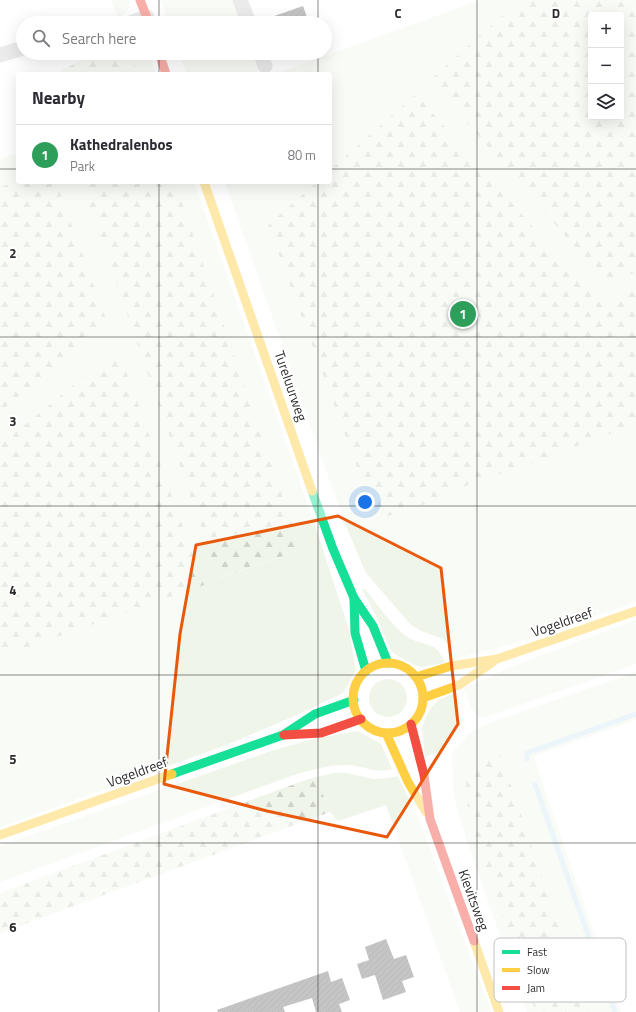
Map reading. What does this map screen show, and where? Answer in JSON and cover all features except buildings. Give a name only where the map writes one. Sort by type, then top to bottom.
[{"type":"street","points":[[140,0],[146,16]]},
{"type":"street","points":[[240,0],[246,16]]},
{"type":"street","points":[[0,55],[16,50]]},
{"type":"street","points":[[161,60],[165,72]]},
{"type":"street","name":"Tureluurweg","points":[[205,184],[333,549],[354,598],[374,626],[388,663]]},
{"type":"street","name":"Tureluurweg","points":[[354,598],[355,633],[366,671]]},
{"type":"street","name":"Vogeldreef","points":[[416,677],[451,666],[497,659],[636,611]]},
{"type":"street","name":"Vogeldreef","points":[[423,698],[459,685],[497,659]]},
{"type":"street","points":[[388,663],[399,664],[408,669],[416,677],[423,690],[422,708],[418,717],[404,729],[395,732],[377,731],[368,726],[357,713],[354,700],[354,689],[359,679],[366,671],[372,667],[388,663]]},
{"type":"street","name":"Vogeldreef","points":[[0,835],[283,735],[315,714],[354,700]]},
{"type":"street","name":"Vogeldreef","points":[[283,735],[321,733],[361,719]]},
{"type":"street","name":"Kievitsweg","points":[[411,724],[424,775],[430,819]]},
{"type":"street","name":"Kievitsweg","points":[[386,732],[408,782],[430,819],[494,998]]},
{"type":"street","name":"Kievitsweg","points":[[495,1002],[499,1012]]},
{"type":"highlighted area","points":[[338,516],[441,568],[458,724],[387,837],[267,811],[164,784],[180,634],[196,545]]},
{"type":"green space","points":[[111,0],[129,0],[128,9],[121,16],[117,16]]},
{"type":"green space","points":[[161,0],[232,0],[238,16],[167,16]]},
{"type":"green space","points":[[481,0],[531,0],[512,7],[636,0],[636,602],[519,642],[454,659],[449,646],[443,639],[421,631],[411,625],[366,573],[345,524],[226,184],[332,184],[332,72],[281,72],[314,60],[332,60],[332,54]]},
{"type":"green space","points":[[531,0],[636,0],[636,272],[615,281],[603,280],[430,80],[512,7]]},
{"type":"green space","points":[[83,60],[133,60],[137,72],[62,72],[61,70]]},
{"type":"green space","points":[[133,60],[151,60],[155,72],[137,72]]},
{"type":"green space","points":[[182,60],[254,60],[258,72],[186,72]]},
{"type":"green space","points":[[416,94],[601,304],[636,289],[636,424],[521,467],[475,482],[411,510],[376,519],[268,225],[315,184],[332,184],[332,168]]},
{"type":"green space","points":[[16,154],[16,182],[0,187],[0,159]]},
{"type":"green space","points":[[16,182],[16,184],[57,184],[106,319],[102,325],[0,412],[0,187]]},
{"type":"green space","points":[[57,184],[82,184],[220,578],[301,550],[176,184],[195,184],[316,528],[349,630],[356,670],[343,693],[290,718],[224,746],[0,827],[0,657],[203,585],[117,350],[0,445],[0,412],[102,325],[106,319]]},
{"type":"green space","points":[[82,184],[176,184],[301,550],[219,578]]},
{"type":"green space","points":[[118,349],[204,585],[0,657],[0,445]]},
{"type":"green space","points":[[362,589],[365,589],[401,632],[412,640],[429,645],[438,650],[445,663],[422,667],[414,665],[391,651]]},
{"type":"green space","points":[[636,620],[636,664],[482,718],[475,713],[470,706],[464,688],[521,663]]},
{"type":"green space","points":[[636,672],[636,720],[534,756],[596,938],[563,938],[501,756],[469,821],[510,938],[501,938],[466,838],[454,797],[452,753],[470,734],[484,725]]},
{"type":"green space","points":[[384,679],[392,679],[402,684],[406,691],[406,705],[402,712],[392,717],[384,717],[374,712],[372,709],[369,702],[369,694],[374,684],[377,682]]},
{"type":"green space","points":[[455,693],[465,723],[464,728],[444,749],[425,757],[422,728],[426,717],[432,707],[440,699]]},
{"type":"green space","points":[[358,731],[381,744],[392,769],[373,770],[352,765],[339,765],[300,773],[0,882],[0,846],[271,751],[314,739]]},
{"type":"green space","points":[[501,756],[563,938],[510,938],[469,821],[465,770]]},
{"type":"green space","points":[[334,773],[347,773],[373,779],[398,776],[420,822],[491,1012],[460,1012],[386,805],[338,821],[330,812],[316,777]]},
{"type":"green space","points":[[316,777],[330,812],[0,933],[0,893]]},
{"type":"green space","points":[[523,1002],[532,1002],[536,1012],[527,1012]]},
{"type":"green space","points":[[532,1002],[585,1002],[588,1012],[536,1012]]},
{"type":"green space","points":[[585,1002],[618,1002],[621,1012],[588,1012]]},
{"type":"waterway","points":[[527,759],[527,753],[636,714]]},
{"type":"waterway","points":[[535,784],[589,938]]},
{"type":"waterway","points":[[611,1002],[615,1012]]},
{"type":"traffic: fast","points":[[312,491],[333,549],[354,598],[373,626],[388,663]]},
{"type":"traffic: fast","points":[[354,598],[355,633],[366,671]]},
{"type":"traffic: fast","points":[[172,774],[283,735],[315,714],[354,700]]},
{"type":"traffic: slow","points":[[205,184],[312,491]]},
{"type":"traffic: slow","points":[[416,677],[451,666],[497,659],[636,611]]},
{"type":"traffic: slow","points":[[423,698],[459,685],[493,662]]},
{"type":"traffic: slow","points":[[388,663],[401,666],[413,673],[420,685],[423,698],[420,711],[413,723],[401,730],[388,733],[375,730],[363,723],[356,711],[353,698],[356,685],[363,673],[375,666],[388,663]]},
{"type":"traffic: slow","points":[[386,733],[408,782],[426,812]]},
{"type":"traffic: slow","points":[[0,835],[172,774]]},
{"type":"traffic: slow","points":[[474,941],[494,998]]},
{"type":"traffic: slow","points":[[495,1002],[499,1012]]},
{"type":"traffic: jam","points":[[140,0],[146,16]]},
{"type":"traffic: jam","points":[[161,60],[165,72]]},
{"type":"traffic: jam","points":[[284,735],[321,733],[361,719]]},
{"type":"traffic: jam","points":[[411,724],[424,775],[430,819],[474,941]]},
{"type":"place","name":"Kathedralenbos","points":[[463,314]]}]
